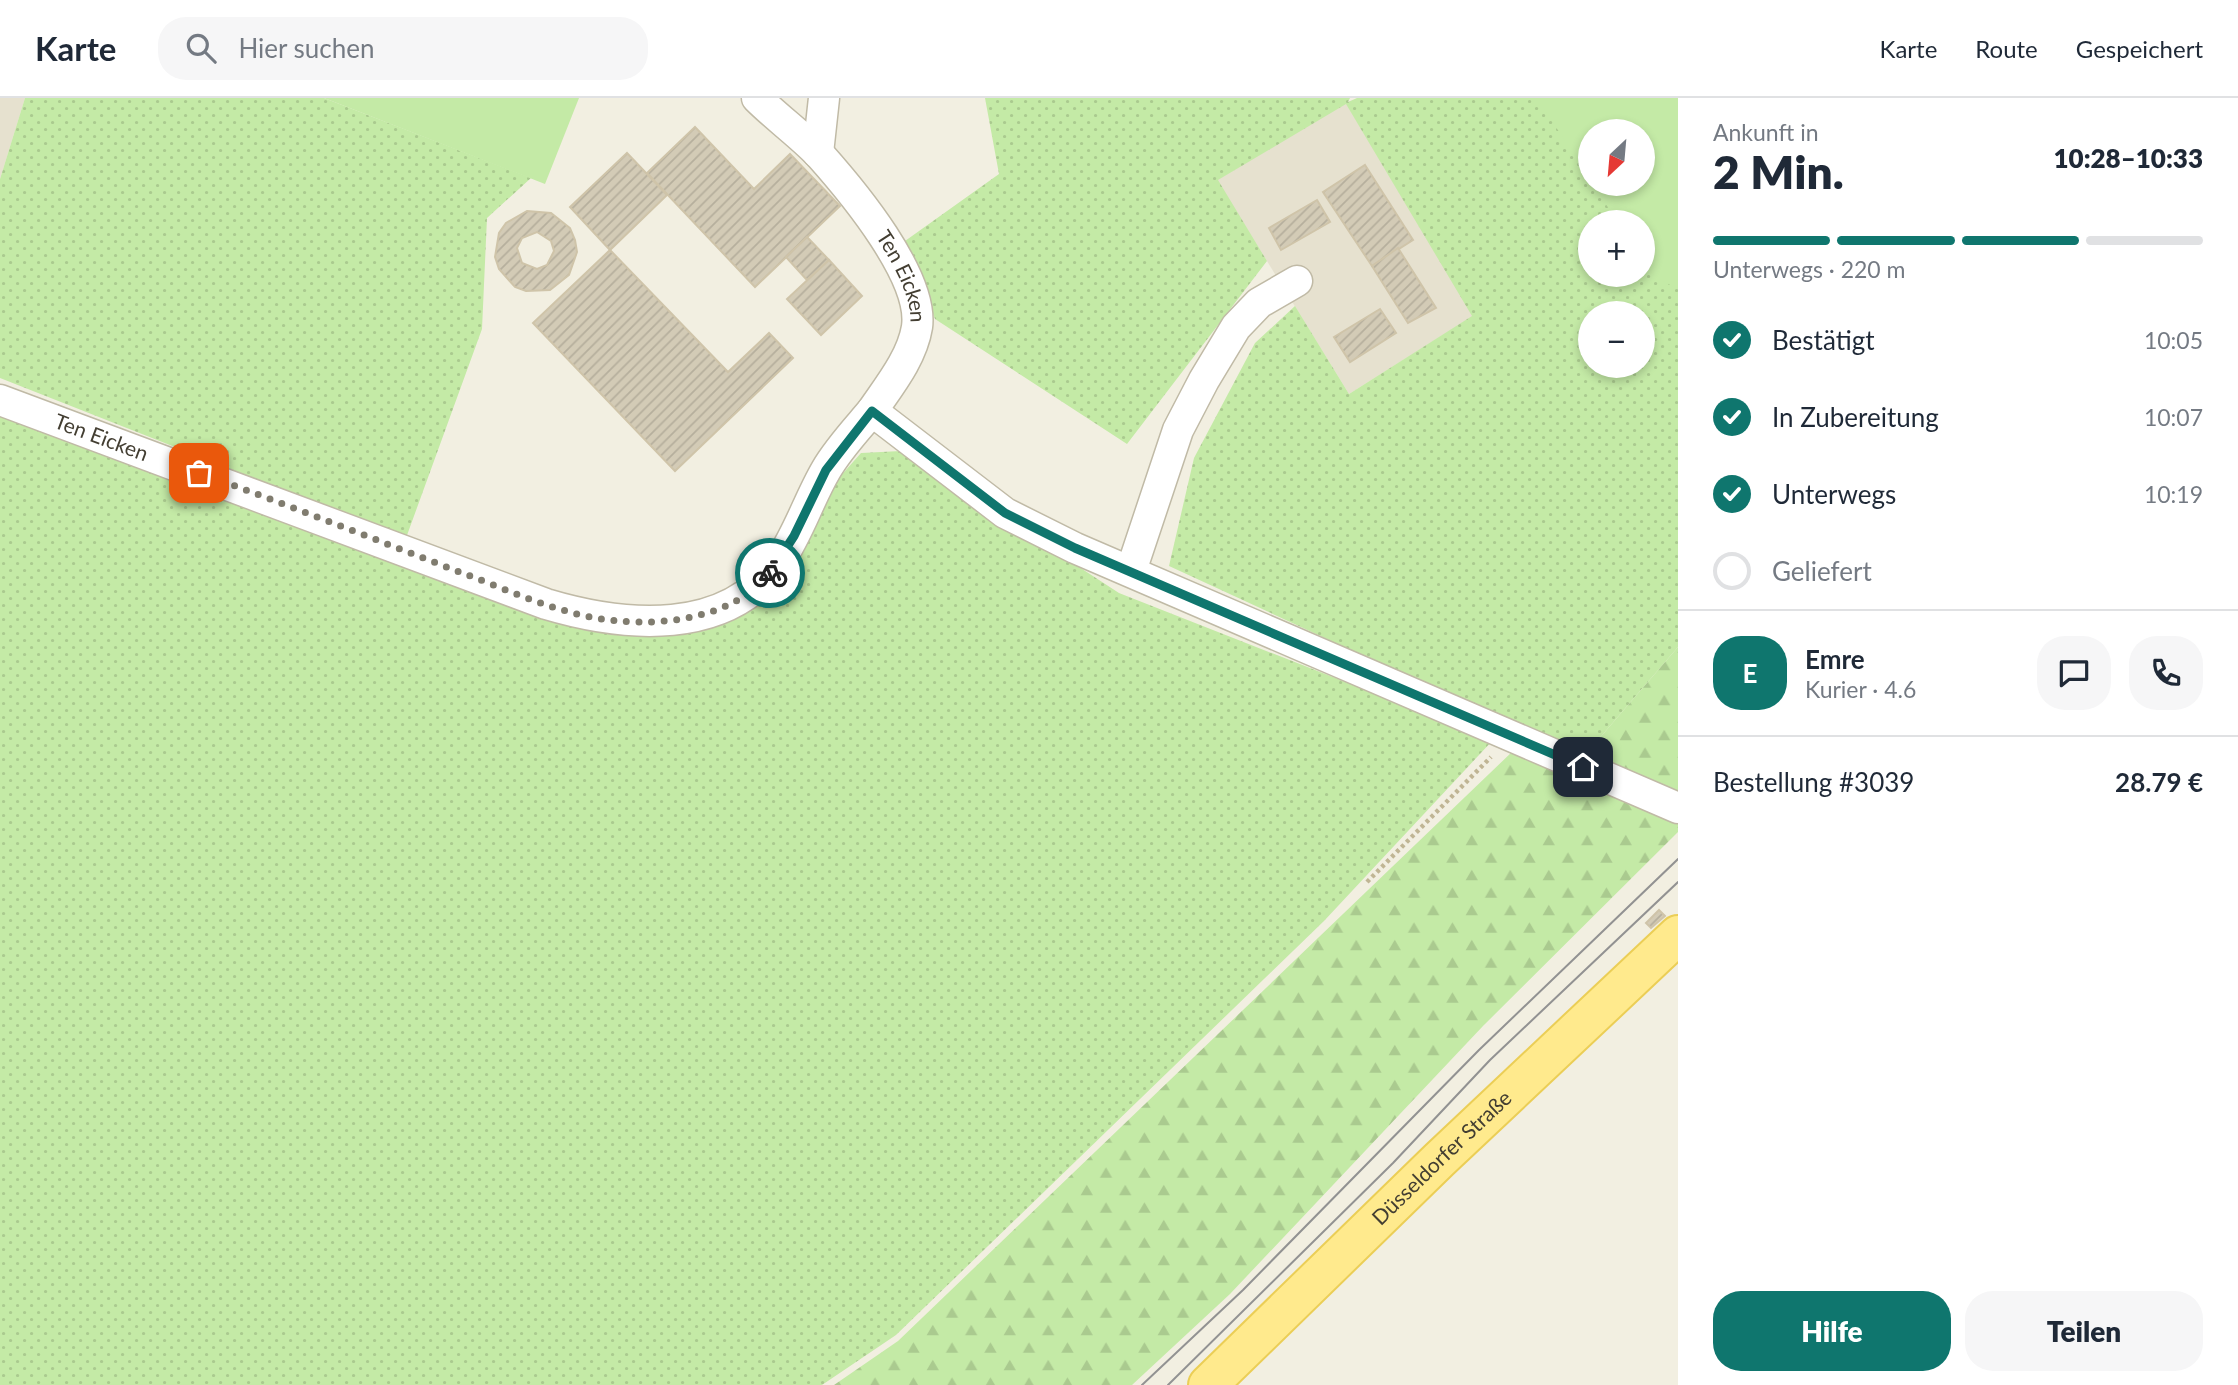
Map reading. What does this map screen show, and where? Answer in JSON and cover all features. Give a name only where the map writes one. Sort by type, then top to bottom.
[{"type":"main road","name":"Düsseldorfer Straße","points":[[1208,1385],[1439,1160],[1678,935]]},
{"type":"lane","name":"Ten Eicken","points":[[0,400],[546,604],[618,621],[659,622],[693,617],[751,592],[780,560],[826,470],[872,411],[914,341],[916,300],[903,266],[818,153],[757,98]]},
{"type":"lane","points":[[818,153],[824,98]]},
{"type":"lane","points":[[1131,571],[1178,430],[1204,380],[1236,327],[1259,303],[1297,281]]},
{"type":"lane","points":[[872,411],[1005,513],[1075,548],[1678,808]]},
{"type":"path","points":[[1367,882],[1511,737]]},
{"type":"shaded area","points":[[0,98],[25,98],[0,179]]},
{"type":"shaded area","points":[[1346,103],[1473,316],[1349,394],[1217,180]]},
{"type":"green space","points":[[25,98],[324,98],[531,178],[487,218],[482,329],[406,538],[0,378],[0,179]]},
{"type":"green space","points":[[324,98],[579,98],[545,184]]},
{"type":"green space","points":[[985,98],[1350,98],[1348,102],[1357,98],[1678,98],[1678,647],[1591,748],[1522,729],[1169,566],[1194,458],[1255,343],[1295,306],[1349,394],[1472,316],[1346,104],[1218,180],[1267,261],[1127,444],[935,319],[905,241],[999,174]]},
{"type":"green space","points":[[1537,98],[1678,98],[1678,289],[1655,275],[1655,210],[1610,210],[1600,196],[1656,196],[1656,119],[1578,119],[1578,161]]},
{"type":"green space","points":[[0,414],[588,630],[659,636],[739,616],[775,597],[837,480],[861,453],[901,451],[1119,593],[1493,740],[1324,921],[896,1335],[822,1385],[0,1385]]},
{"type":"green space","points":[[1678,647],[1678,797],[1522,729],[1591,748]]},
{"type":"green space","points":[[1514,750],[1678,822],[1678,832],[1483,1026],[1230,1294],[1132,1385],[834,1385],[898,1341]]},
{"type":"building","points":[[695,127],[754,189],[790,154],[840,206],[755,287],[647,173]]},
{"type":"building","points":[[627,153],[667,195],[610,250],[570,207]]},
{"type":"building","points":[[1365,165],[1413,240],[1372,266],[1323,192]]},
{"type":"building","points":[[1317,200],[1330,222],[1281,250],[1269,228]]},
{"type":"building","points":[[527,211],[551,213],[570,228],[577,252],[569,275],[550,290],[526,291],[515,287],[499,269],[495,257],[499,233],[506,223]],"holes":[[[537,232],[551,241],[554,251],[547,265],[537,269],[522,263],[517,248],[522,238]]]},
{"type":"building","points":[[807,237],[829,260],[807,280],[786,257]]},
{"type":"building","points":[[1398,248],[1436,308],[1408,323],[1372,266]]},
{"type":"building","points":[[610,250],[728,372],[769,333],[793,358],[675,471],[533,323]]},
{"type":"building","points":[[829,260],[862,296],[821,335],[787,299]]},
{"type":"building","points":[[1380,309],[1396,333],[1350,362],[1334,337]]},
{"type":"building","points":[[1659,910],[1665,916],[1651,928],[1646,923]]},
{"type":"tram line","points":[[1142,1385],[1243,1290],[1479,1050],[1678,859]]},
{"type":"tram line","points":[[1168,1385],[1393,1163],[1490,1060],[1678,882]]},
{"type":"way so far","points":[[199,473],[546,604],[618,621],[659,622],[693,617],[751,592],[770,573]]},
{"type":"route","points":[[770,573],[794,536],[826,470],[872,411],[1005,513],[1075,548],[1583,767]]}]
